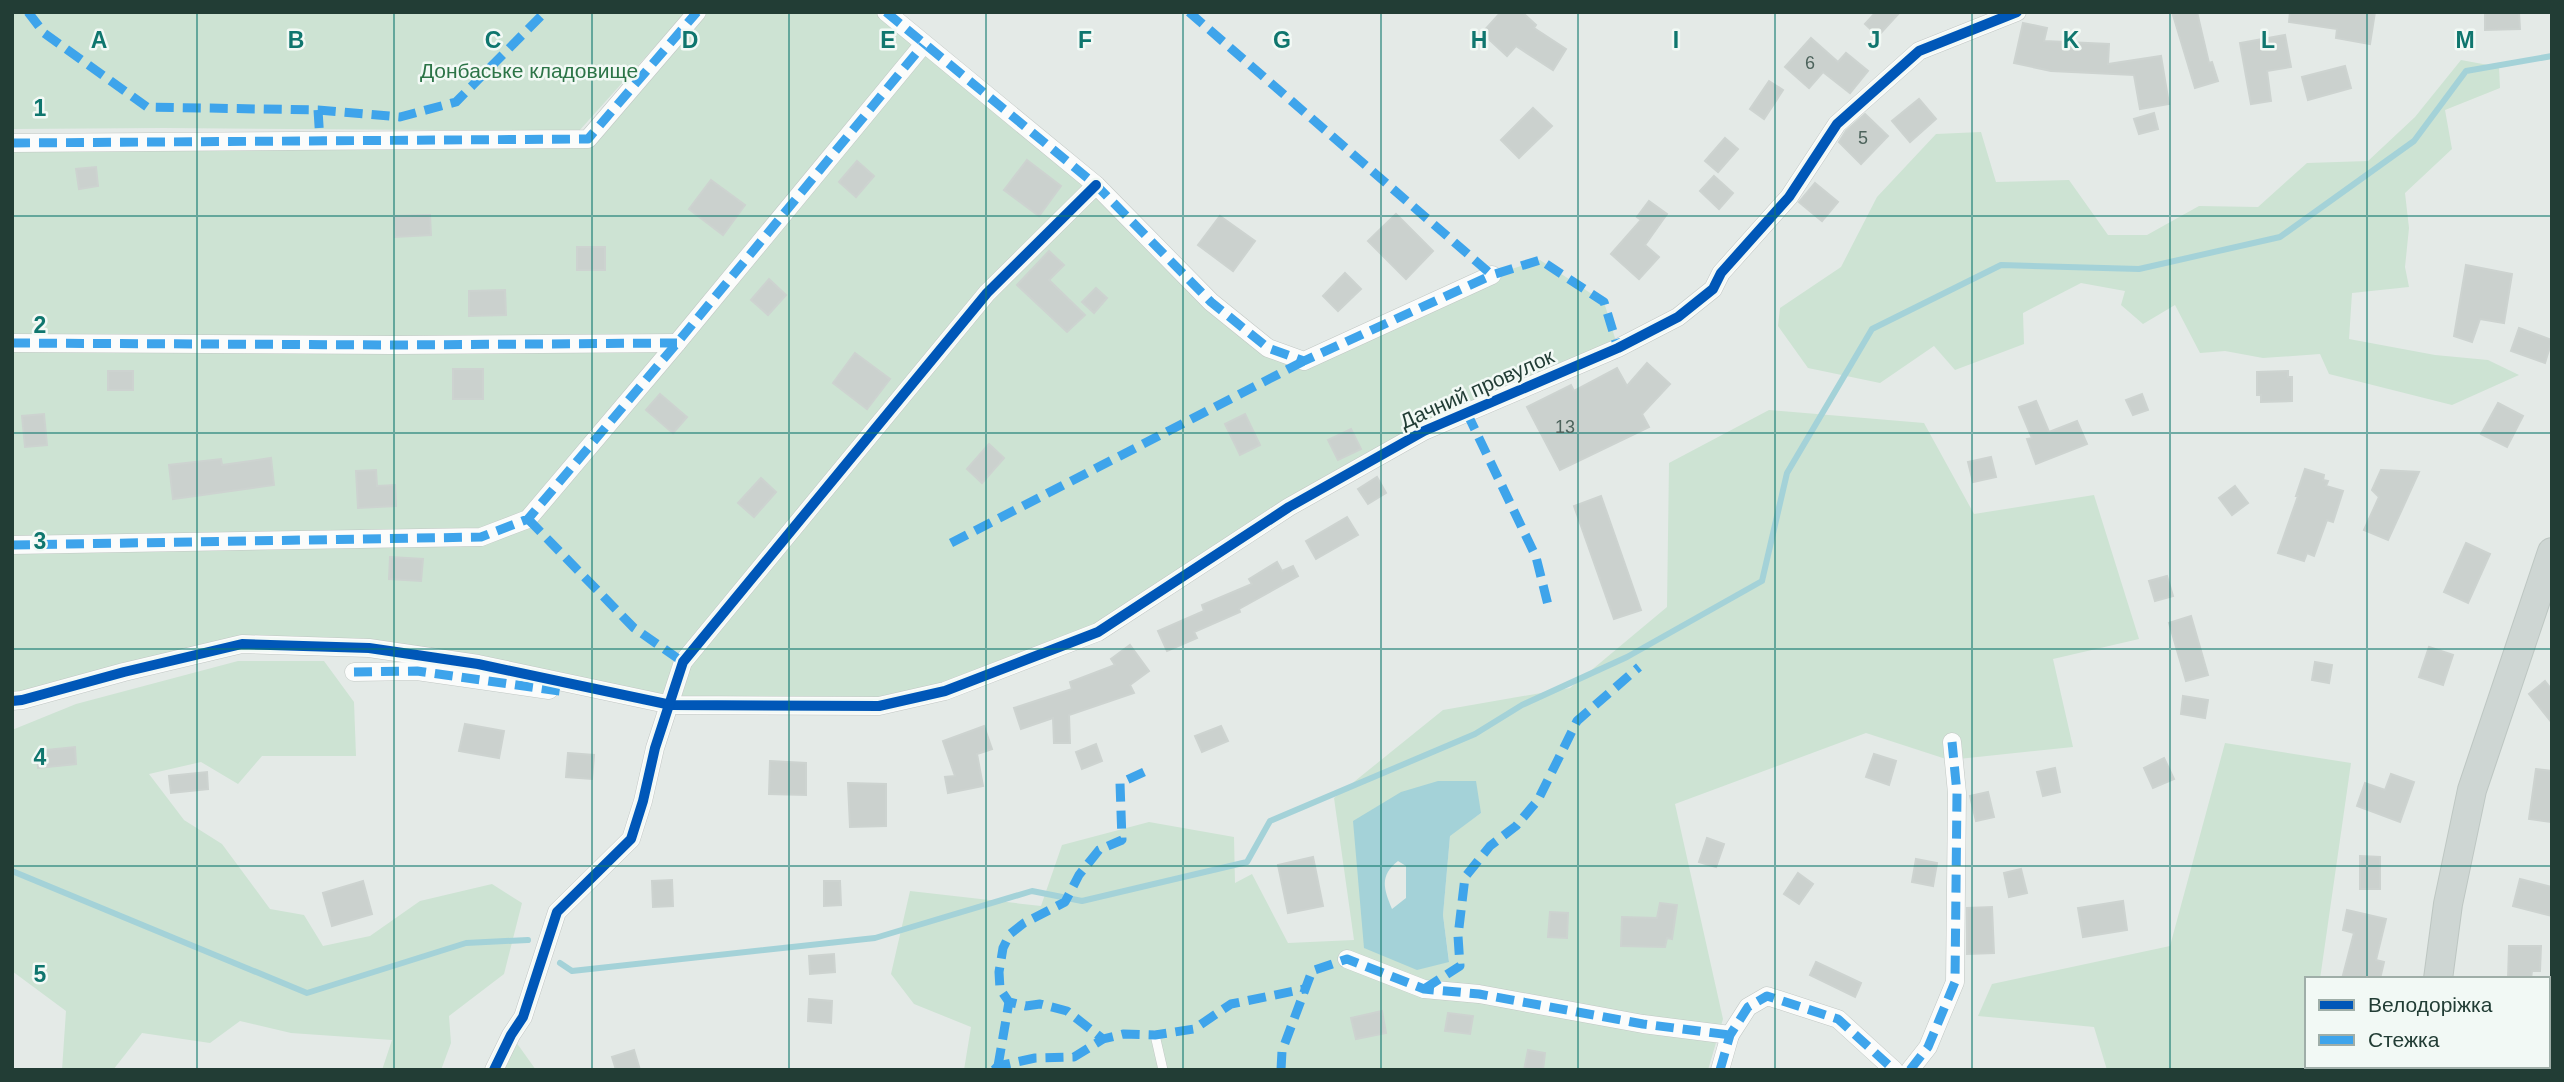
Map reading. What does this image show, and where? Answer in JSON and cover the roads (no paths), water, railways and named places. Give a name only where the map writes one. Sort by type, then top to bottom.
[{"type":"main road","points":[[2438,977],[2448,904],[2472,790],[2552,552]]},
{"type":"street","points":[[12,143],[588,139],[697,12]]},
{"type":"street","points":[[886,12],[1096,185],[1211,302],[1268,348],[1304,361],[1492,275]]},
{"type":"street","name":"Дачний провулок","points":[[671,705],[879,706],[945,691],[1098,632],[1289,507],[1424,431],[1618,348],[1678,317],[1713,289],[1721,273],[1788,197],[1837,124],[1908,60],[1919,51],[2017,12]]},
{"type":"street","points":[[12,545],[481,537],[528,519],[923,45]]},
{"type":"street","points":[[494,1070],[523,1017],[556,912],[631,839],[655,748],[683,663],[988,293],[1096,185]]},
{"type":"street","points":[[12,343],[677,343]]},
{"type":"street","points":[[12,701],[22,701],[124,672],[242,644],[369,648],[478,664],[671,705]]},
{"type":"street","points":[[354,672],[417,671],[671,705]]},
{"type":"street","points":[[1910,1070],[1928,1047],[1955,982],[1957,793],[1952,742]]},
{"type":"street","points":[[1347,959],[1424,989],[1479,994],[1643,1024],[1730,1035]]},
{"type":"street","points":[[1720,1070],[1730,1035],[1748,1007],[1767,996],[1838,1019],[1894,1070]]},
{"type":"lane","points":[[1154,1035],[1163,1070]]},
{"type":"water","points":[[1438,781],[1476,781],[1481,813],[1450,836],[1443,915],[1449,962],[1417,970],[1364,948],[1353,821],[1401,792]],"holes":[[[1398,861],[1406,866],[1406,898],[1392,909],[1385,889],[1386,878]]]},
{"type":"waterway","points":[[560,963],[572,971],[875,938],[1032,891],[1082,901],[1247,862],[1270,821],[1475,734],[1522,705],[1627,657],[1762,581],[1787,473],[1872,329],[2001,265],[2139,269],[2280,237],[2414,141],[2466,71],[2552,56]]},
{"type":"waterway","points":[[12,871],[307,993],[466,943],[528,940]]},
{"type":"park label","name":"Донбаське кладовище","points":[[529,71]]}]
